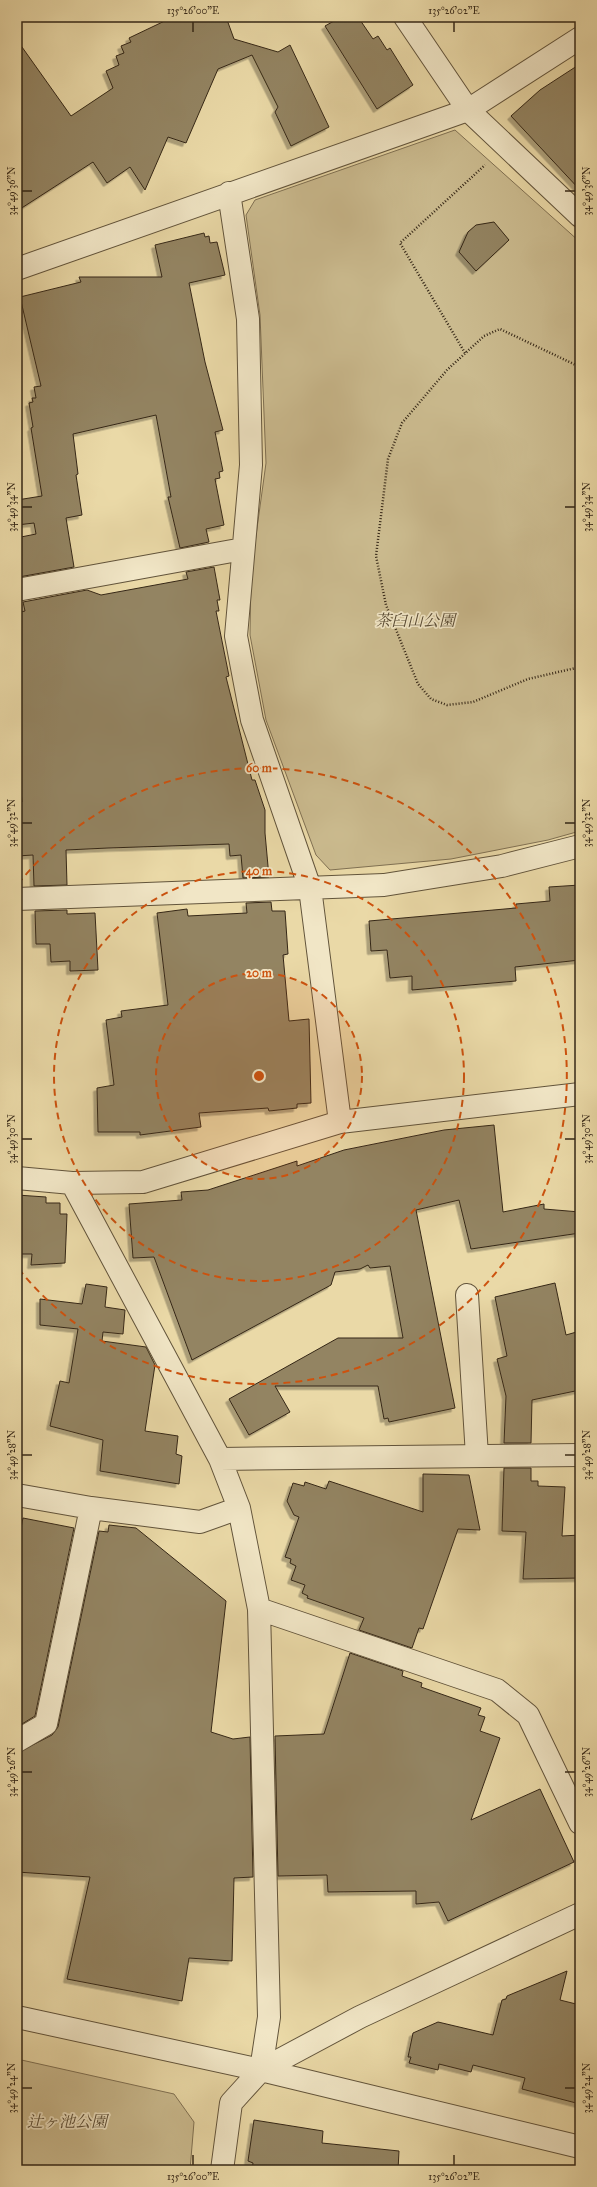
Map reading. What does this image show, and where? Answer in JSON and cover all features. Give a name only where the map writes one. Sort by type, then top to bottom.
[{"type":"street","points":[[405,17],[468,110],[580,216]]},
{"type":"street","points":[[17,269],[468,110],[580,38]]},
{"type":"street","points":[[229,193],[248,319],[251,465],[236,636],[252,720],[310,888],[340,1122]]},
{"type":"street","points":[[17,590],[243,549]]},
{"type":"street","points":[[17,899],[384,886],[502,866],[580,846]]},
{"type":"street","points":[[17,1178],[72,1183],[143,1182],[340,1122],[580,1094]]},
{"type":"street","points":[[72,1183],[220,1459],[239,1508],[259,1609],[269,2017],[261,2070]]},
{"type":"street","points":[[467,1295],[477,1456]]},
{"type":"street","points":[[220,1459],[580,1455]]},
{"type":"street","points":[[17,1495],[91,1508],[200,1522],[239,1508]]},
{"type":"street","points":[[17,1741],[46,1724],[91,1508]]},
{"type":"street","points":[[259,1609],[497,1690],[528,1715],[580,1823]]},
{"type":"street","points":[[222,2170],[231,2103],[261,2070],[360,2017],[580,1914]]},
{"type":"street","points":[[17,2017],[261,2070],[580,2147]]},
{"type":"path","points":[[465,353],[400,243],[506,146]]},
{"type":"path","points":[[580,367],[500,330],[484,336],[465,353],[447,370],[402,423],[388,459],[376,556],[386,605],[418,684],[431,699],[447,705],[473,702],[528,680],[580,667]]},
{"type":"green space","name":"茶臼山公園","points":[[455,130],[580,242],[580,831],[548,840],[451,859],[330,870],[316,855],[266,720],[250,635],[251,572],[266,463],[260,315],[246,215],[255,200]]},
{"type":"green space","name":"辻ヶ池公園","points":[[17,2059],[174,2094],[194,2122],[190,2170],[17,2170]]},
{"type":"building","points":[[173,17],[226,17],[234,39],[278,52],[290,45],[329,127],[291,146],[275,112],[278,107],[252,55],[218,69],[186,143],[168,137],[145,190],[130,167],[107,183],[93,162],[17,211],[17,40],[71,116],[113,88],[106,71],[119,65],[116,56],[124,53],[121,46],[131,42],[129,38]]},
{"type":"building","points":[[341,17],[358,17],[373,39],[378,36],[387,50],[390,48],[413,85],[377,109],[325,26]]},
{"type":"building","points":[[580,64],[580,190],[511,116],[540,90]]},
{"type":"building","points":[[494,222],[509,240],[476,271],[459,252],[468,232],[476,225]]},
{"type":"building","points":[[204,233],[205,237],[209,236],[210,243],[217,242],[225,275],[189,283],[205,362],[223,430],[215,432],[223,471],[219,472],[220,478],[215,479],[224,525],[206,529],[209,542],[180,548],[168,497],[171,497],[156,415],[73,434],[78,474],[76,475],[82,515],[66,518],[74,567],[19,577],[17,540],[22,539],[21,537],[36,534],[34,523],[17,525],[17,500],[42,496],[31,428],[33,427],[29,403],[33,402],[32,398],[36,398],[34,387],[41,386],[20,297],[81,282],[79,277],[162,277],[155,245]]},
{"type":"building","points":[[214,567],[220,600],[217,600],[219,611],[216,611],[229,676],[226,677],[252,780],[255,780],[265,810],[265,833],[269,877],[243,878],[241,855],[230,856],[229,844],[108,848],[66,850],[67,885],[34,886],[33,855],[17,856],[17,802],[22,802],[17,743],[17,613],[25,611],[23,602],[87,590],[101,595],[188,579],[186,572]]},
{"type":"building","points":[[580,885],[580,960],[515,967],[516,981],[412,990],[412,976],[390,978],[387,950],[371,951],[369,921],[516,908],[516,904],[550,901],[549,887]]},
{"type":"building","points":[[271,902],[272,911],[285,911],[288,954],[283,955],[289,1021],[309,1019],[311,1103],[297,1104],[297,1108],[269,1111],[268,1108],[199,1113],[201,1127],[140,1135],[140,1132],[98,1132],[97,1088],[114,1085],[106,1020],[122,1017],[121,1011],[168,1005],[157,913],[187,909],[188,916],[247,913],[246,903]]},
{"type":"building","points":[[67,910],[67,914],[95,913],[98,970],[70,971],[70,961],[51,962],[50,944],[36,944],[35,911]]},
{"type":"building","points":[[494,1125],[503,1212],[544,1204],[544,1209],[580,1212],[580,1233],[471,1249],[459,1200],[416,1210],[455,1408],[389,1422],[388,1418],[384,1419],[378,1386],[275,1386],[290,1412],[249,1435],[229,1399],[338,1338],[403,1338],[390,1266],[370,1268],[368,1265],[360,1269],[335,1272],[331,1285],[192,1360],[154,1257],[133,1258],[129,1204],[182,1200],[181,1192],[208,1190],[297,1161],[297,1166],[344,1150],[444,1130]]},
{"type":"building","points":[[17,1195],[46,1197],[46,1203],[60,1203],[60,1214],[67,1214],[65,1263],[31,1265],[32,1254],[17,1254]]},
{"type":"building","points":[[555,1283],[566,1335],[580,1331],[580,1390],[532,1400],[531,1443],[504,1443],[506,1396],[497,1359],[507,1356],[495,1297]]},
{"type":"building","points":[[86,1284],[107,1287],[105,1307],[125,1310],[123,1334],[103,1332],[102,1341],[146,1347],[155,1365],[145,1431],[178,1436],[176,1454],[182,1456],[179,1484],[100,1471],[103,1440],[50,1426],[60,1381],[69,1383],[78,1329],[40,1325],[40,1299],[82,1304]]},
{"type":"building","points":[[504,1468],[531,1468],[531,1481],[538,1481],[538,1486],[565,1487],[562,1536],[580,1535],[580,1578],[523,1579],[526,1532],[502,1531]]},
{"type":"building","points":[[423,1474],[469,1475],[480,1530],[458,1529],[423,1629],[419,1628],[412,1648],[359,1630],[364,1618],[307,1598],[308,1596],[302,1593],[305,1585],[291,1580],[296,1566],[290,1563],[291,1559],[285,1557],[299,1517],[294,1515],[287,1501],[293,1483],[304,1486],[305,1482],[326,1489],[329,1481],[423,1512]]},
{"type":"building","points":[[23,1518],[74,1528],[35,1716],[17,1727],[17,1618],[21,1593],[17,1592],[17,1548]]},
{"type":"building","points":[[109,1525],[136,1528],[226,1601],[211,1732],[233,1739],[250,1737],[253,1877],[234,1878],[232,1961],[189,1958],[182,2001],[67,1979],[90,1877],[17,1872],[17,1753],[52,1735],[58,1727],[99,1531],[108,1532]]},
{"type":"building","points":[[350,1653],[403,1671],[402,1676],[422,1683],[421,1687],[481,1708],[478,1715],[485,1717],[480,1731],[500,1738],[471,1820],[540,1789],[574,1862],[448,1921],[439,1902],[416,1904],[416,1891],[328,1892],[327,1875],[278,1876],[275,1736],[324,1734]]},
{"type":"building","points":[[567,1971],[560,2000],[580,2005],[580,2104],[522,2089],[525,2078],[473,2065],[471,2072],[439,2064],[438,2070],[409,2063],[411,2057],[408,2057],[413,2033],[438,2022],[493,2035],[502,2000],[506,1999],[507,1996]]},
{"type":"building","points":[[254,2120],[323,2131],[322,2143],[399,2151],[398,2170],[252,2170],[253,2163],[248,2161]]}]
